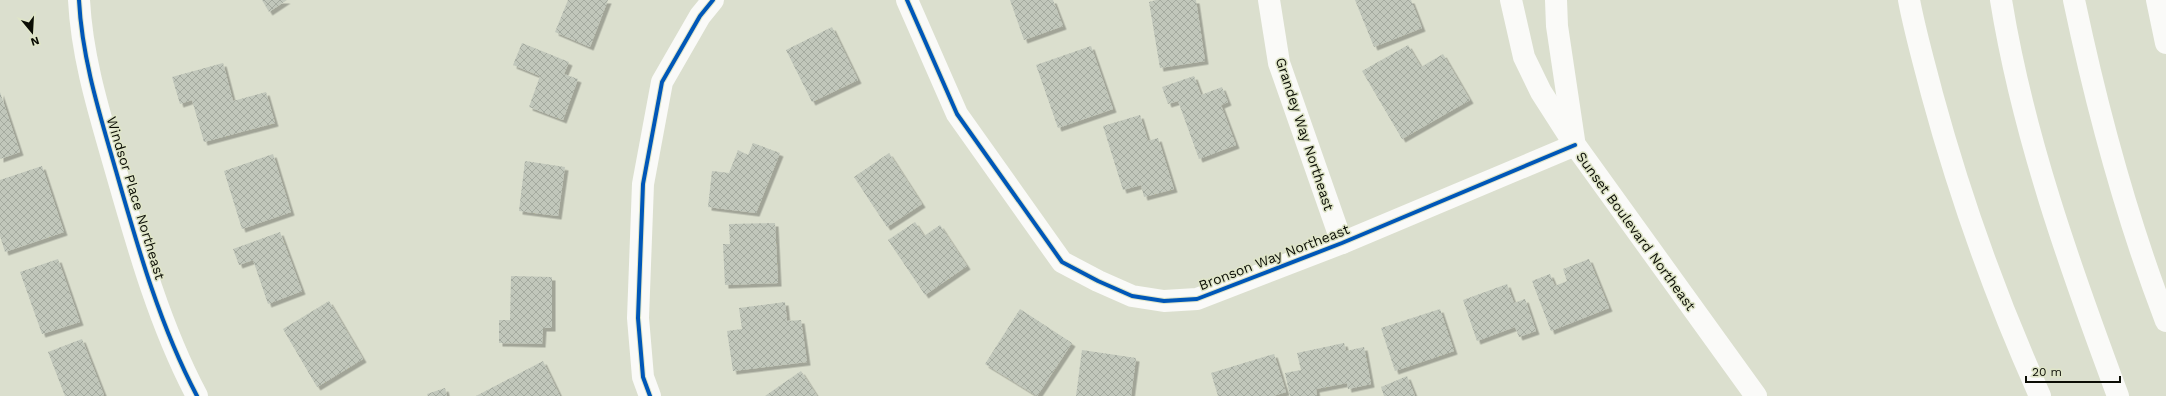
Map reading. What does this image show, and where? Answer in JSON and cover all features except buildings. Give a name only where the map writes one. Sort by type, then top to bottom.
[{"type":"main road","name":"Windsor Place Northeast","points":[[79,0],[90,82],[140,255],[181,365],[197,396]]},
{"type":"main road","points":[[650,396],[643,377],[638,318],[642,184],[662,82],[700,16],[713,0]]},
{"type":"main road","name":"Bronson Way Northeast","points":[[907,0],[957,114],[1062,262],[1098,281],[1132,296],[1164,302],[1197,299],[1342,243],[1574,145]]},
{"type":"main road","name":"Grandey Way Northeast","points":[[1269,0],[1280,63],[1342,243]]},
{"type":"main road","points":[[1511,0],[1524,58],[1540,92],[1574,145]]},
{"type":"main road","name":"Sunset Boulevard Northeast","points":[[1556,0],[1557,26],[1574,145],[1756,396]]},
{"type":"main road","points":[[1909,0],[1938,114],[1969,217],[1995,290],[2040,396]]},
{"type":"main road","points":[[2001,0],[2028,124],[2054,218],[2118,396]]},
{"type":"main road","points":[[2074,0],[2088,64],[2114,165],[2142,254],[2166,321]]},
{"type":"main road","points":[[2157,0],[2166,43]]},
{"type":"cycle path","points":[[79,0],[84,44],[93,87],[133,229],[161,314],[197,396]]},
{"type":"cycle path","points":[[650,396],[643,377],[638,318],[643,184],[662,82],[700,16],[713,0]]},
{"type":"cycle path","points":[[907,0],[957,114],[1062,262],[1098,281],[1132,296],[1164,301],[1197,299],[1342,243],[1575,145]]}]
